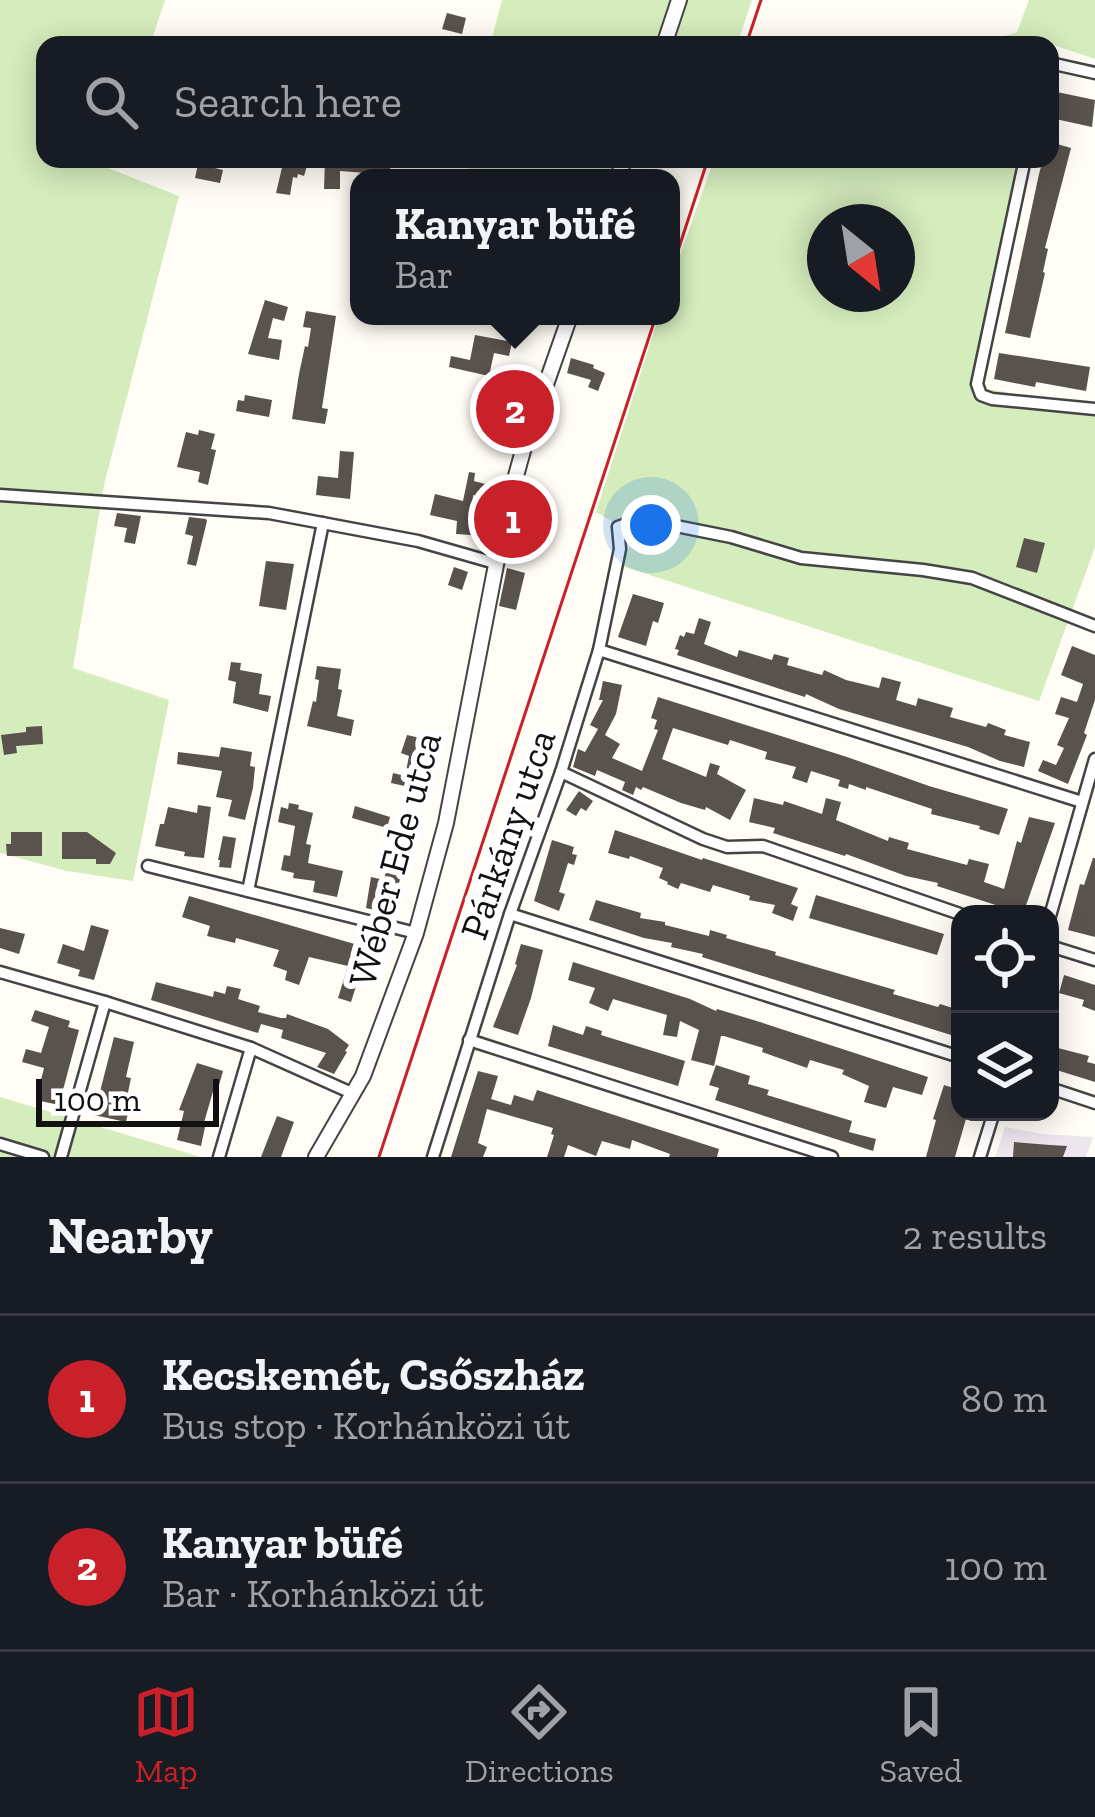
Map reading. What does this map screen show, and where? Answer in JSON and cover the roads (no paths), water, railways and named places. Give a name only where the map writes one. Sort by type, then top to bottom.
[{"type":"street","points":[[667,36],[679,0]]},
{"type":"street","points":[[1059,65],[1095,74]]},
{"type":"street","points":[[1022,168],[977,384],[981,395],[992,398],[1095,409]]},
{"type":"street","name":"Wéber Ede utca","points":[[316,1157],[354,1094],[379,1038],[416,933],[446,823],[495,563],[524,448],[567,325]]},
{"type":"street","points":[[0,495],[268,513],[418,541],[495,563]]},
{"type":"street","name":"Párkány utca","points":[[433,1157],[599,650],[620,549],[618,527],[637,520],[666,524],[801,558],[972,578],[1095,626]]},
{"type":"street","points":[[248,891],[322,523]]},
{"type":"street","points":[[599,650],[1082,802]]},
{"type":"street","points":[[1053,905],[1082,802],[1091,789],[1095,759]]},
{"type":"street","points":[[561,772],[703,839],[727,847],[763,846],[951,911]]},
{"type":"street","points":[[148,866],[416,933]]},
{"type":"street","points":[[510,914],[951,1055]]},
{"type":"street","points":[[1059,949],[1095,960]]},
{"type":"street","points":[[0,972],[251,1048],[354,1094]]},
{"type":"street","points":[[61,1157],[105,1002]]},
{"type":"street","points":[[469,1040],[832,1157]]},
{"type":"street","points":[[219,1157],[251,1048]]},
{"type":"street","points":[[1059,1091],[1095,1103]]},
{"type":"street","points":[[980,1157],[991,1121]]},
{"type":"street","points":[[0,1144],[43,1157]]},
{"type":"railway","points":[[749,36],[761,0]]},
{"type":"railway","points":[[680,245],[705,168]]},
{"type":"railway","points":[[379,1157],[653,325]]},
{"type":"place","name":"Kanyar büfé","points":[[515,409]]},
{"type":"place","name":"Kecskemét, Csőszház","points":[[513,519]]}]
